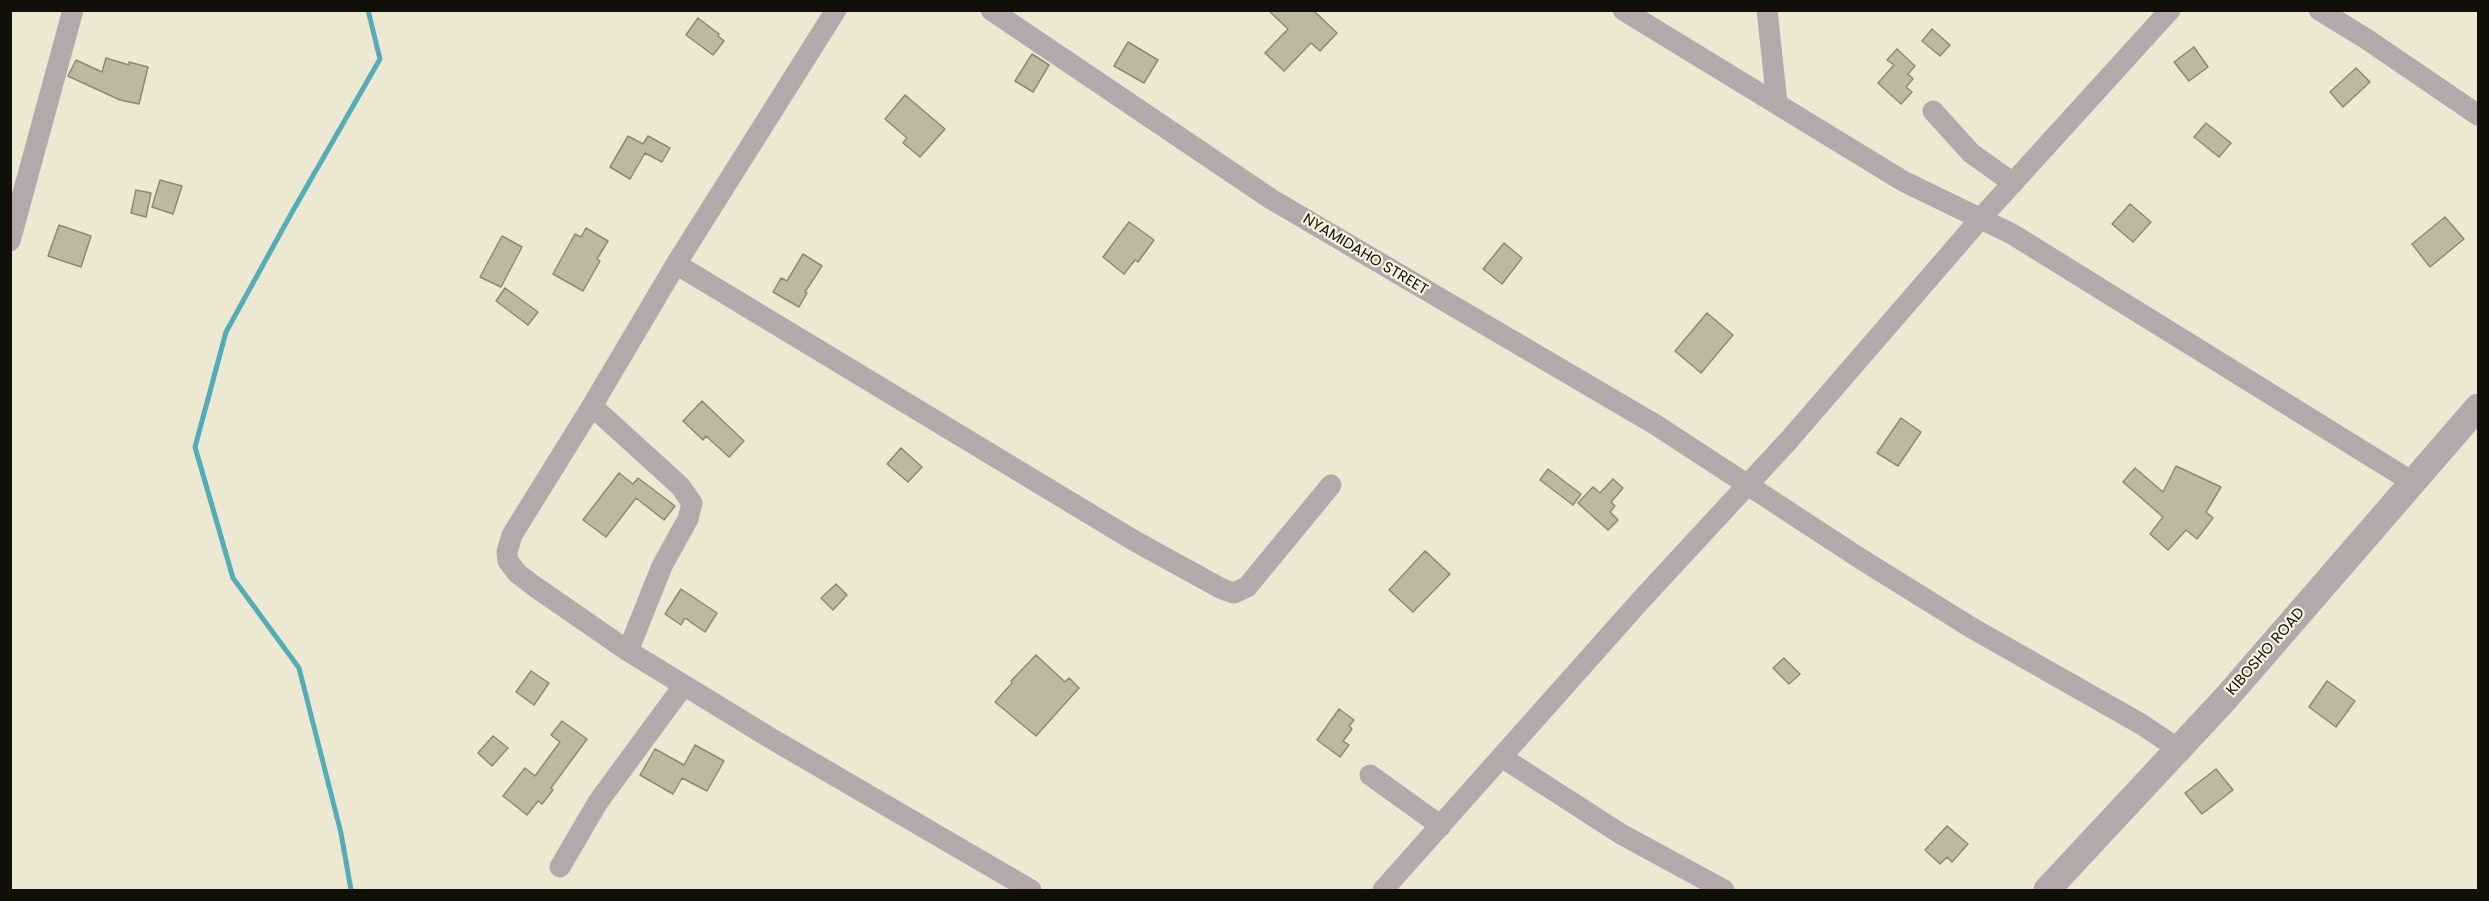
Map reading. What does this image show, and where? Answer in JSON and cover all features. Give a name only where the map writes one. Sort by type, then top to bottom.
[{"type":"street","points":[[10,241],[73,10]]},
{"type":"street","points":[[836,10],[676,264],[592,406],[512,534],[507,552],[508,561],[517,573],[534,586],[628,651],[1031,891]]},
{"type":"street","name":"NYAMIDAHO STREET","points":[[992,10],[1271,199],[1656,425],[1748,486],[1972,627],[2141,724],[2177,748]]},
{"type":"street","points":[[1623,10],[1903,182],[1981,218],[2061,263],[2414,483]]},
{"type":"street","points":[[1767,10],[1777,103]]},
{"type":"street","points":[[1383,891],[1503,758],[1605,639],[1748,486],[1981,218],[2170,10]]},
{"type":"street","points":[[2319,10],[2365,38],[2478,116]]},
{"type":"street","points":[[1933,111],[1971,153],[2013,183]]},
{"type":"street","points":[[676,264],[1134,540],[1222,589],[1234,593],[1247,587],[1331,485]]},
{"type":"street","points":[[592,406],[680,486],[692,502],[692,511],[662,566],[628,651]]},
{"type":"street","name":"KIBOSHO ROAD","points":[[2047,891],[2177,748],[2226,698],[2477,410]]},
{"type":"street","points":[[560,867],[598,802],[684,685]]},
{"type":"street","points":[[1503,758],[1621,834],[1724,891]]},
{"type":"street","points":[[1370,775],[1441,826]]},
{"type":"building","points":[[1268,10],[1313,10],[1337,33],[1320,51],[1311,43],[1284,71],[1265,53],[1288,29]]},
{"type":"building","points":[[698,18],[719,34],[718,36],[724,41],[713,55],[686,35]]},
{"type":"building","points":[[1932,29],[1950,45],[1940,56],[1922,41]]},
{"type":"building","points":[[1128,42],[1158,60],[1144,83],[1114,66]]},
{"type":"building","points":[[2194,47],[2208,67],[2189,81],[2174,62]]},
{"type":"building","points":[[1897,49],[1915,66],[1908,74],[1913,79],[1906,87],[1912,92],[1901,104],[1878,83],[1894,65],[1887,60]]},
{"type":"building","points":[[1032,54],[1049,65],[1033,92],[1015,81]]},
{"type":"building","points":[[106,58],[129,65],[129,62],[148,67],[139,104],[120,100],[68,76],[76,60],[102,72]]},
{"type":"building","points":[[2356,68],[2370,82],[2343,107],[2330,92]]},
{"type":"building","points":[[905,95],[945,129],[920,157],[903,143],[907,138],[885,119]]},
{"type":"building","points":[[2206,123],[2231,143],[2219,157],[2194,137]]},
{"type":"building","points":[[628,136],[643,144],[648,136],[670,148],[662,162],[645,153],[630,179],[610,167]]},
{"type":"building","points":[[160,180],[182,186],[173,214],[152,207]]},
{"type":"building","points":[[136,190],[151,193],[146,217],[131,213]]},
{"type":"building","points":[[2130,204],[2151,222],[2133,242],[2112,224]]},
{"type":"building","points":[[2445,217],[2464,239],[2430,267],[2412,244]]},
{"type":"building","points":[[1129,222],[1154,240],[1138,262],[1135,260],[1124,274],[1103,257]]},
{"type":"building","points":[[59,225],[91,236],[81,267],[48,256]]},
{"type":"building","points":[[586,228],[608,241],[583,291],[553,274],[575,234],[581,237]]},
{"type":"building","points":[[502,236],[522,247],[501,287],[480,277]]},
{"type":"building","points":[[1504,243],[1522,258],[1502,284],[1483,269]]},
{"type":"building","points":[[803,254],[822,266],[805,292],[807,293],[799,307],[773,292],[781,278],[787,281]]},
{"type":"building","points":[[505,288],[538,312],[528,325],[496,301]]},
{"type":"building","points":[[1707,313],[1733,335],[1701,373],[1675,351]]},
{"type":"building","points":[[702,401],[744,441],[729,457],[706,436],[703,440],[683,421]]},
{"type":"building","points":[[1901,418],[1921,432],[1898,466],[1877,453]]},
{"type":"building","points":[[901,448],[922,467],[908,482],[887,464]]},
{"type":"building","points":[[2176,466],[2221,487],[2206,512],[2213,518],[2197,539],[2186,530],[2168,550],[2150,534],[2163,517],[2123,482],[2135,468],[2163,492]]},
{"type":"building","points":[[1548,469],[1581,494],[1573,505],[1540,480]]},
{"type":"building","points":[[619,473],[633,484],[638,478],[675,506],[664,520],[636,498],[606,537],[583,520]]},
{"type":"building","points":[[1613,479],[1623,488],[1611,502],[1615,506],[1610,512],[1618,520],[1608,530],[1578,503],[1593,487],[1600,493]]},
{"type":"building","points":[[1425,551],[1450,574],[1413,612],[1389,590]]},
{"type":"building","points":[[836,584],[847,595],[833,610],[821,598]]},
{"type":"building","points":[[681,589],[717,613],[705,632],[685,618],[681,625],[665,614]]},
{"type":"building","points":[[1036,655],[1065,682],[1069,678],[1079,688],[1036,736],[995,702]]},
{"type":"building","points":[[1784,658],[1800,674],[1789,684],[1773,668]]},
{"type":"building","points":[[531,671],[549,683],[534,705],[516,692]]},
{"type":"building","points":[[2327,681],[2355,701],[2336,727],[2309,707]]},
{"type":"building","points":[[1339,709],[1354,720],[1349,726],[1352,729],[1343,741],[1349,745],[1340,757],[1317,740]]},
{"type":"building","points":[[562,721],[587,739],[542,804],[538,801],[527,815],[503,796],[525,768],[535,776],[560,742],[551,735]]},
{"type":"building","points":[[493,736],[508,748],[492,766],[478,753]]},
{"type":"building","points":[[695,745],[724,761],[707,791],[682,778],[673,794],[640,775],[655,749],[684,765]]},
{"type":"building","points":[[2216,769],[2233,790],[2202,814],[2185,793]]},
{"type":"building","points":[[1947,826],[1968,844],[1952,862],[1947,857],[1940,864],[1925,850]]},
{"type":"waterway","points":[[351,890],[341,833],[299,668],[233,578],[195,447],[226,332],[380,59],[368,10]]}]
